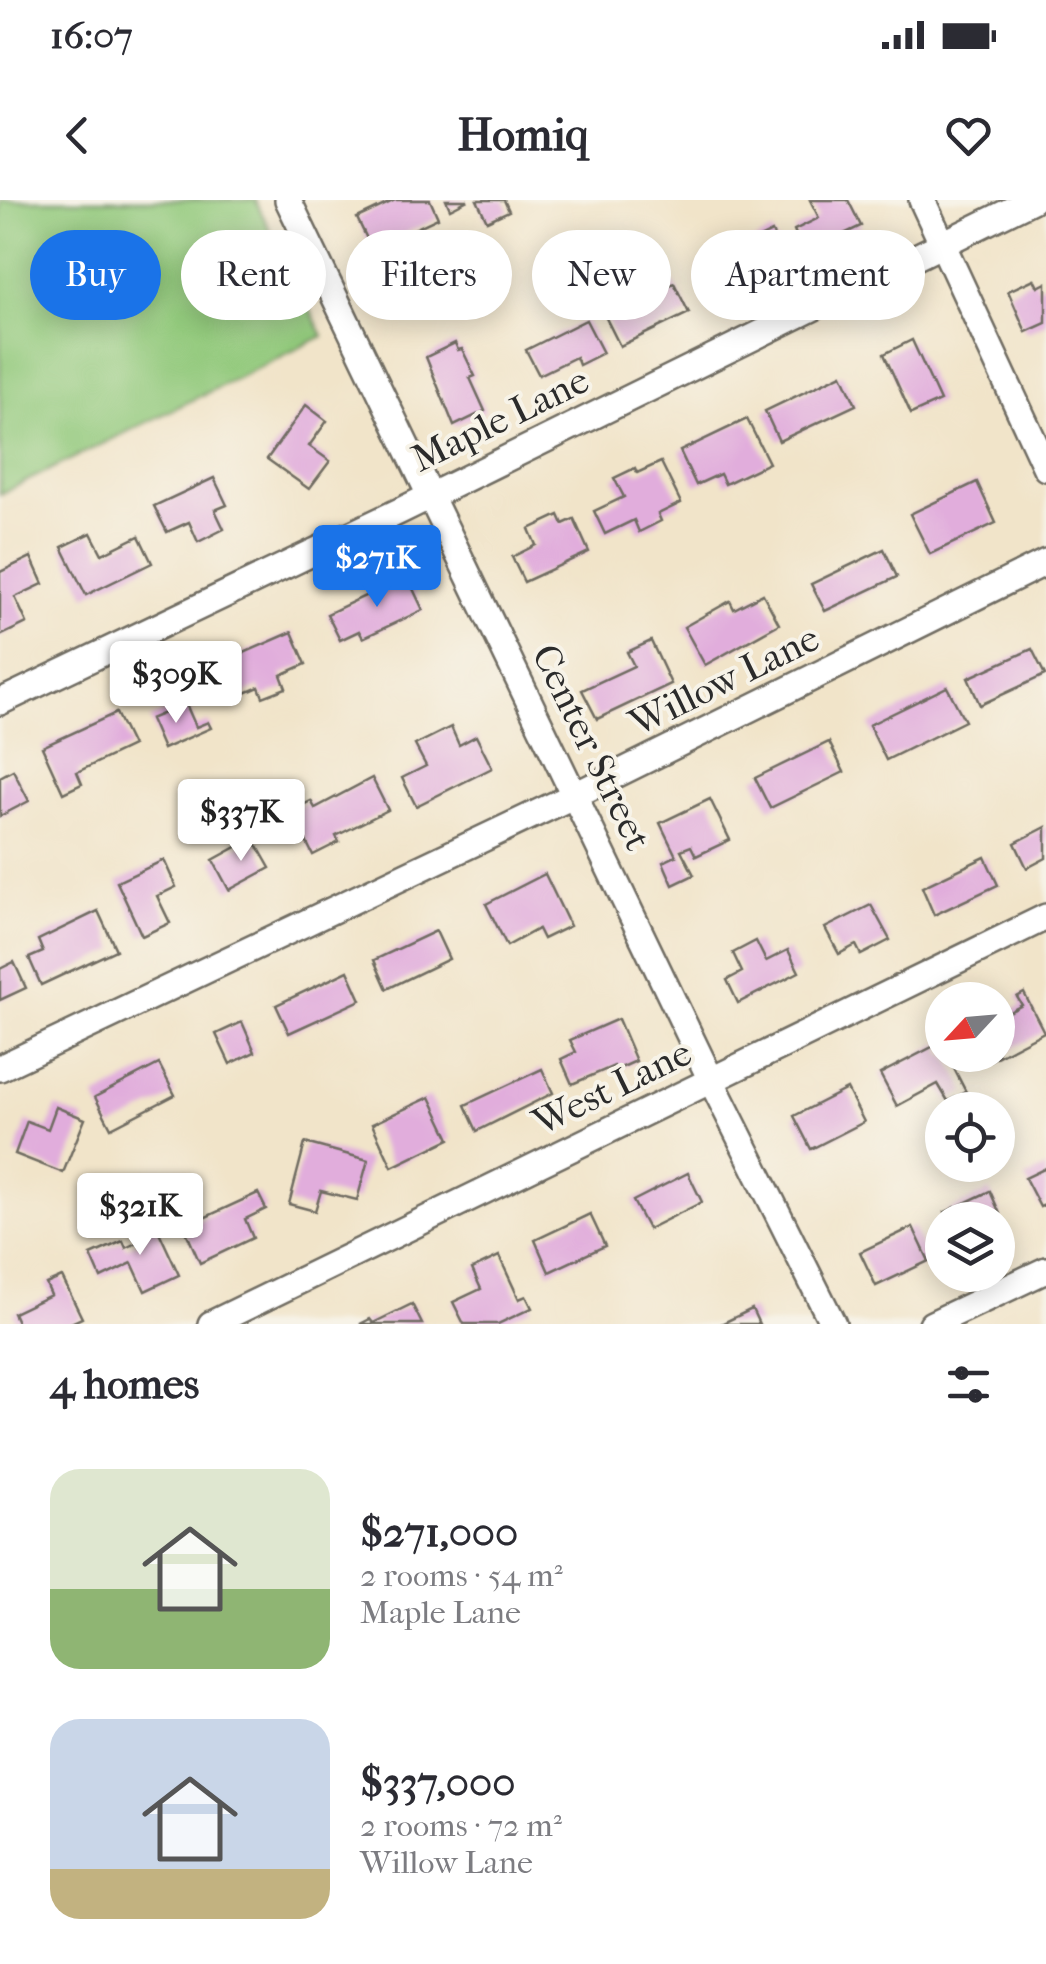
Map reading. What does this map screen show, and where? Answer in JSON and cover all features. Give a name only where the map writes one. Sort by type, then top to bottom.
[{"type":"street","name":"Center Street","points":[[288,200],[711,1080],[833,1324]]},
{"type":"street","points":[[922,200],[1046,468]]},
{"type":"street","name":"Maple Lane","points":[[0,702],[1032,200]]},
{"type":"street","name":"Willow Lane","points":[[0,1068],[575,795],[1046,562]]},
{"type":"street","name":"West Lane","points":[[211,1324],[1046,918]]},
{"type":"street","points":[[932,1324],[1046,1270]]},
{"type":"green space","points":[[0,200],[255,200],[270,230],[181,230],[181,320],[315,320],[323,336],[0,494]]},
{"type":"building","points":[[395,200],[430,200],[438,218],[412,230],[363,230],[357,218]]},
{"type":"building","points":[[446,200],[468,200],[450,209]]},
{"type":"building","points":[[477,200],[504,200],[509,211],[487,221]]},
{"type":"building","points":[[810,200],[848,200],[861,226],[852,230],[794,230],[819,218]]},
{"type":"building","points":[[1034,279],[1038,287],[1046,283],[1046,323],[1026,332],[1008,291]]},
{"type":"building","points":[[674,283],[689,313],[620,346],[607,320],[671,320]]},
{"type":"building","points":[[586,320],[603,353],[579,365],[576,357],[539,375],[526,350]]},
{"type":"building","points":[[912,340],[940,401],[911,414],[884,354]]},
{"type":"building","points":[[455,343],[475,376],[470,378],[485,411],[454,426],[426,357]]},
{"type":"building","points":[[842,374],[856,405],[779,441],[765,411]]},
{"type":"building","points":[[306,405],[327,421],[309,446],[330,461],[309,489],[267,459]]},
{"type":"building","points":[[747,419],[769,463],[725,484],[720,474],[696,485],[680,451]]},
{"type":"building","points":[[661,462],[681,503],[658,514],[661,521],[639,532],[634,520],[605,534],[594,511],[624,497],[614,478]]},
{"type":"building","points":[[214,478],[227,505],[215,510],[224,529],[198,542],[189,522],[167,532],[154,506]]},
{"type":"building","points":[[977,482],[996,523],[930,554],[910,514]]},
{"type":"building","points":[[559,515],[563,524],[574,519],[589,552],[524,582],[512,557],[536,545],[529,529]]},
{"type":"building","points":[[91,533],[102,554],[139,536],[152,563],[86,595],[62,547]]},
{"type":"building","points":[[884,549],[897,577],[825,611],[811,584]]},
{"type":"building","points":[[31,557],[43,584],[15,597],[27,623],[0,636],[0,572]]},
{"type":"building","points":[[407,576],[423,610],[363,638],[359,631],[340,640],[327,614]]},
{"type":"building","points":[[763,594],[779,624],[705,665],[684,627],[730,601],[734,609]]},
{"type":"building","points":[[292,632],[306,664],[281,675],[286,688],[263,697],[259,687],[236,697],[221,663]]},
{"type":"building","points":[[651,641],[671,684],[597,719],[582,690],[634,666],[627,652]]},
{"type":"building","points":[[1032,649],[1045,675],[980,705],[968,678]]},
{"type":"building","points":[[947,687],[965,721],[886,760],[869,725]]},
{"type":"building","points":[[186,704],[196,727],[208,722],[211,728],[163,749],[150,719]]},
{"type":"building","points":[[116,713],[132,746],[77,772],[82,784],[63,793],[42,747]]},
{"type":"building","points":[[451,727],[459,745],[476,736],[492,768],[416,806],[402,778],[426,766],[415,745]]},
{"type":"building","points":[[829,742],[844,772],[770,808],[755,778]]},
{"type":"building","points":[[13,770],[29,801],[0,816],[0,777]]},
{"type":"building","points":[[372,778],[388,810],[336,836],[339,842],[313,855],[291,811],[311,801],[315,808]]},
{"type":"building","points":[[710,799],[730,840],[696,856],[691,846],[681,850],[694,875],[673,885],[663,862],[676,856],[660,823]]},
{"type":"building","points":[[1046,827],[1046,858],[1027,868],[1015,843]]},
{"type":"building","points":[[253,838],[270,868],[229,890],[213,860]]},
{"type":"building","points":[[985,857],[998,885],[934,915],[922,887]]},
{"type":"building","points":[[164,860],[176,887],[157,896],[170,923],[142,936],[117,882]]},
{"type":"building","points":[[545,874],[570,926],[543,939],[538,929],[507,946],[486,904]]},
{"type":"building","points":[[871,905],[890,940],[861,955],[856,945],[839,954],[825,928]]},
{"type":"building","points":[[98,911],[116,950],[41,985],[29,958],[43,952],[38,940]]},
{"type":"building","points":[[436,931],[449,959],[387,989],[374,960]]},
{"type":"building","points":[[756,941],[766,961],[788,950],[799,972],[738,1003],[727,980],[742,972],[733,953]]},
{"type":"building","points":[[14,962],[26,988],[0,1000],[0,969]]},
{"type":"building","points":[[348,971],[361,1000],[289,1033],[276,1005]]},
{"type":"building","points":[[1024,993],[1044,1032],[1015,1047],[1015,1009],[1022,1005],[1017,997]]},
{"type":"building","points":[[618,1019],[636,1061],[572,1084],[561,1059],[576,1052],[570,1040]]},
{"type":"building","points":[[242,1022],[255,1052],[230,1064],[216,1034]]},
{"type":"building","points":[[925,1051],[925,1072],[956,1072],[966,1092],[943,1092],[938,1084],[897,1106],[880,1074]]},
{"type":"building","points":[[159,1064],[175,1095],[111,1128],[95,1097]]},
{"type":"building","points":[[542,1069],[553,1093],[477,1131],[465,1105]]},
{"type":"building","points":[[847,1089],[864,1122],[811,1149],[794,1116]]},
{"type":"building","points":[[430,1097],[450,1139],[392,1167],[372,1124]]},
{"type":"building","points":[[56,1107],[85,1119],[63,1173],[15,1154],[27,1121],[48,1129]]},
{"type":"building","points":[[305,1143],[368,1160],[357,1200],[321,1191],[315,1211],[289,1204]]},
{"type":"building","points":[[1046,1168],[1046,1204],[1040,1207],[1025,1178]]},
{"type":"building","points":[[688,1173],[702,1202],[648,1229],[633,1201]]},
{"type":"building","points":[[990,1191],[995,1202],[966,1202]]},
{"type":"building","points":[[258,1193],[266,1209],[245,1219],[253,1238],[200,1263],[184,1227]]},
{"type":"building","points":[[590,1214],[605,1246],[549,1272],[535,1240]]},
{"type":"building","points":[[154,1221],[179,1275],[145,1291],[132,1263],[101,1278],[91,1255],[123,1241],[126,1248],[143,1240],[138,1228]]},
{"type":"building","points":[[913,1227],[925,1252],[925,1263],[876,1286],[860,1252]]},
{"type":"building","points":[[499,1256],[519,1299],[526,1296],[532,1308],[498,1324],[464,1324],[453,1302],[481,1289],[472,1269]]},
{"type":"building","points":[[62,1277],[82,1318],[69,1324],[18,1324],[13,1313],[51,1295],[46,1284]]},
{"type":"building","points":[[412,1304],[422,1324],[360,1324],[370,1319],[373,1323]]},
{"type":"building","points":[[752,1309],[759,1324],[721,1324]]}]
